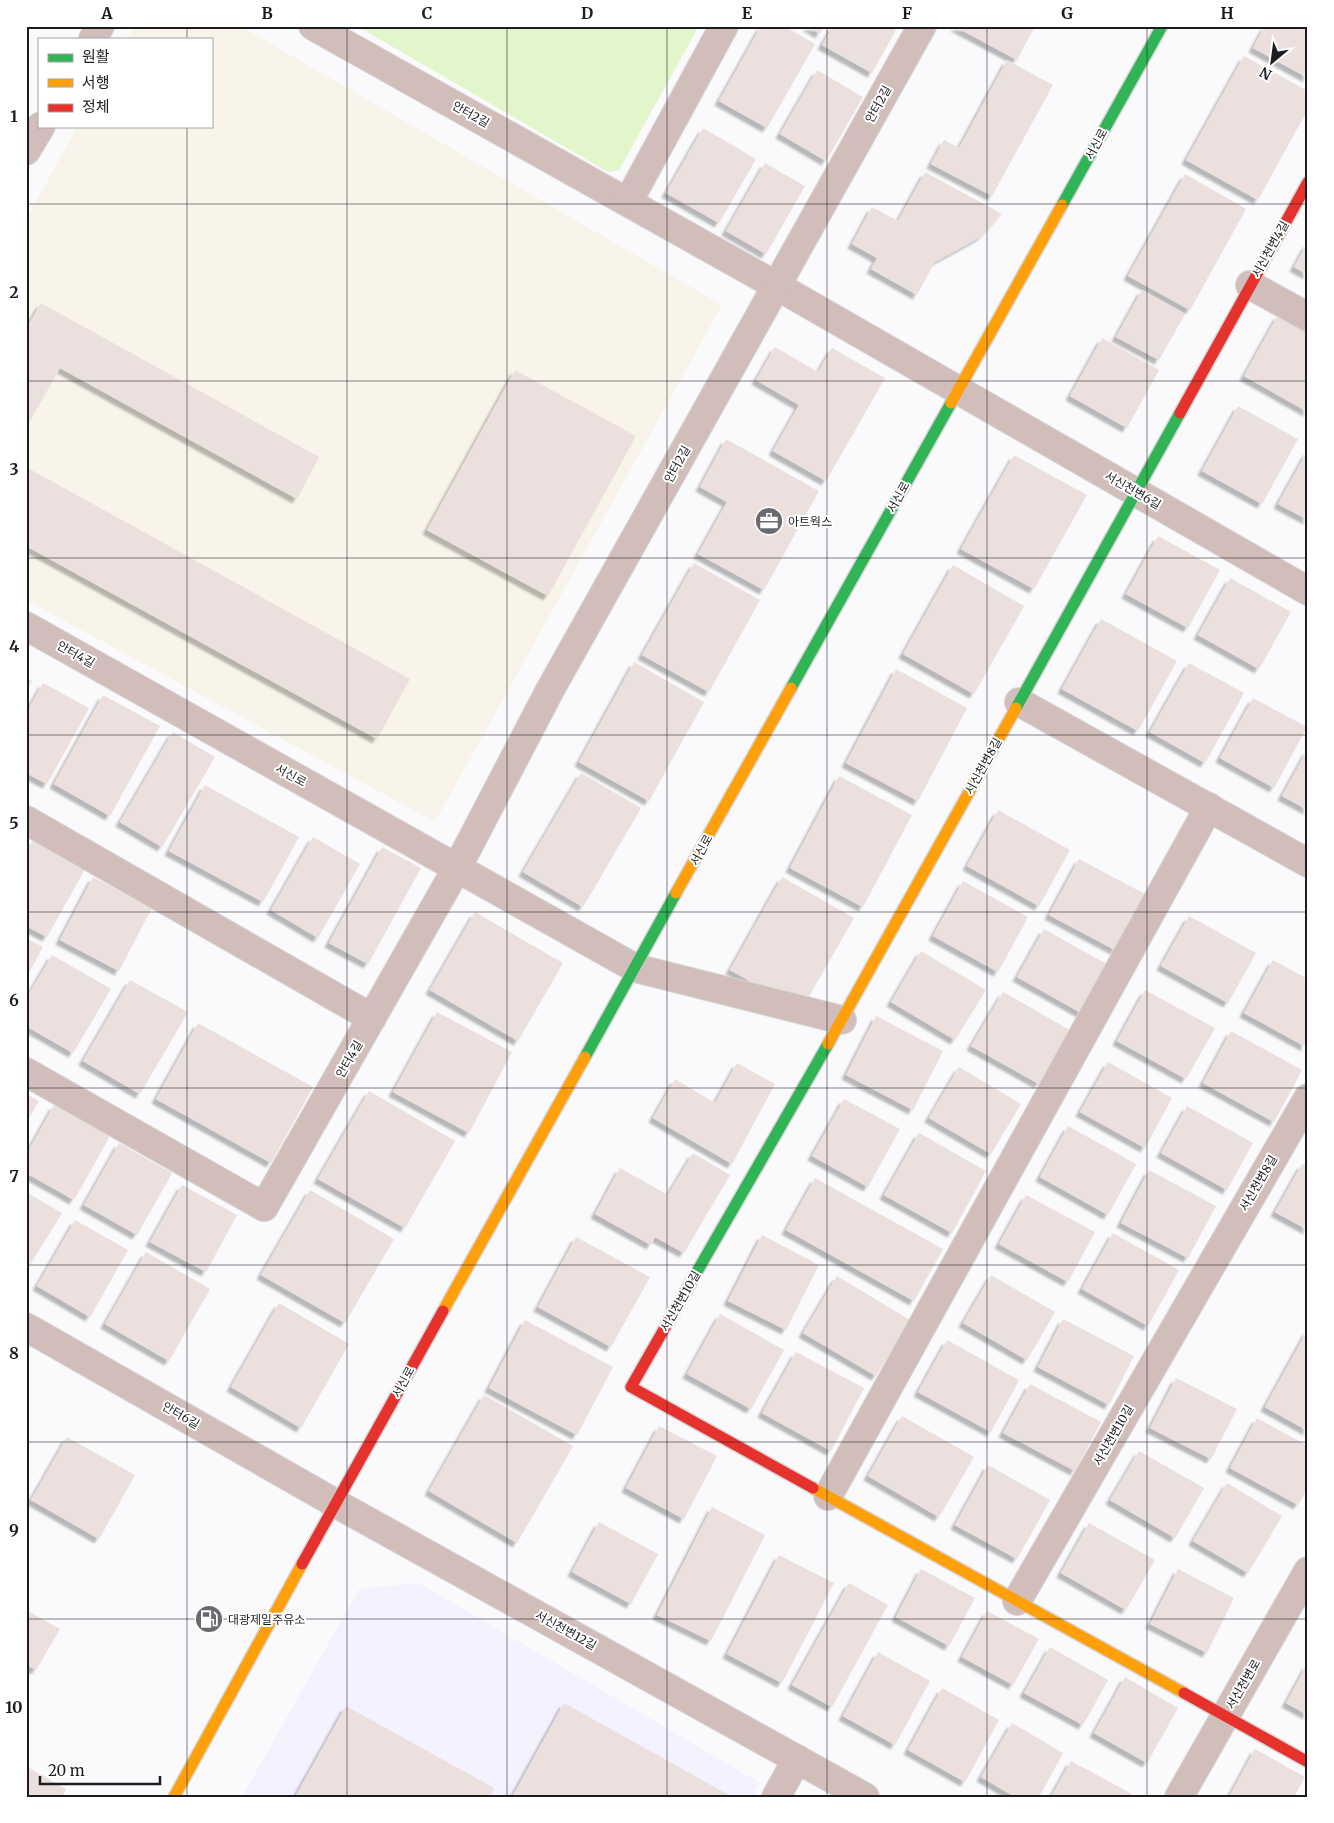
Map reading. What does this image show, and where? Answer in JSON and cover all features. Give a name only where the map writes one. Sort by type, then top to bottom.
[{"type":"street","points":[[94,38],[100,26]]},
{"type":"street","name":"안터2길","points":[[313,26],[959,389]]},
{"type":"street","points":[[628,202],[724,26]]},
{"type":"street","name":"안터2길","points":[[457,868],[550,690],[922,26]]},
{"type":"street","name":"서신로","points":[[174,1797],[335,1503],[1162,26]]},
{"type":"street","points":[[26,151],[40,128]]},
{"type":"street","name":"서신천변4길","points":[[1308,182],[1250,285],[1308,317]]},
{"type":"street","name":"서신천변8길","points":[[842,1020],[1250,285]]},
{"type":"street","name":"서신천변6길","points":[[959,389],[1308,590]]},
{"type":"street","name":"안터4길","points":[[26,626],[125,682]]},
{"type":"street","name":"서신로","points":[[125,682],[635,968]]},
{"type":"street","points":[[1019,702],[1308,863]]},
{"type":"street","points":[[828,1496],[1210,807]]},
{"type":"street","points":[[26,820],[372,1018],[457,868]]},
{"type":"street","points":[[635,968],[842,1020]]},
{"type":"street","name":"안터4길","points":[[26,1072],[264,1207],[372,1018]]},
{"type":"street","name":"서신천변10길","points":[[842,1020],[631,1388],[1308,1762]]},
{"type":"street","name":"서신천변8길","points":[[1209,1268],[1308,1098]]},
{"type":"street","name":"서신천변10길","points":[[1017,1601],[1209,1268]]},
{"type":"street","name":"안터6길","points":[[26,1327],[335,1503]]},
{"type":"street","name":"서신천변12길","points":[[335,1503],[865,1797]]},
{"type":"street","name":"서신천변로","points":[[1178,1797],[1308,1571]]},
{"type":"street","points":[[776,1797],[797,1758]]},
{"type":"shaded area","points":[[134,26],[240,26],[722,305],[435,822],[26,600],[26,219],[77,128],[212,128],[212,38],[128,38]]},
{"type":"shaded area","points":[[419,1583],[760,1783],[752,1797],[242,1797],[359,1589]]},
{"type":"green space","points":[[357,26],[699,26],[619,170],[608,172]]},
{"type":"building","points":[[761,26],[784,26],[815,44],[767,128],[719,101]]},
{"type":"building","points":[[807,26],[824,26],[820,34]]},
{"type":"building","points":[[833,26],[898,26],[872,73],[822,45]]},
{"type":"building","points":[[954,26],[1035,26],[1017,60]]},
{"type":"building","points":[[1265,26],[1308,26],[1308,78],[1253,48]]},
{"type":"building","points":[[1244,56],[1308,91],[1308,109],[1258,200],[1186,160]]},
{"type":"building","points":[[1007,60],[1053,85],[992,196],[931,164],[944,140],[959,148]]},
{"type":"building","points":[[817,70],[863,97],[826,161],[780,134]]},
{"type":"building","points":[[703,128],[756,159],[719,223],[666,193]]},
{"type":"building","points":[[765,163],[805,186],[766,254],[726,231]]},
{"type":"building","points":[[925,172],[1002,214],[982,236],[935,262],[917,295],[871,269],[877,258],[852,244],[872,207],[898,221]]},
{"type":"building","points":[[1185,174],[1246,209],[1190,310],[1128,276]]},
{"type":"building","points":[[1308,242],[1308,275],[1294,267]]},
{"type":"building","points":[[1142,290],[1185,314],[1159,360],[1116,337]]},
{"type":"building","points":[[41,303],[319,457],[297,499],[60,368],[26,428],[26,329]]},
{"type":"building","points":[[1278,315],[1308,331],[1308,412],[1244,376]]},
{"type":"building","points":[[1102,338],[1159,370],[1127,428],[1070,396]]},
{"type":"building","points":[[775,347],[818,372],[832,348],[885,378],[826,481],[773,451],[799,405],[756,380]]},
{"type":"building","points":[[515,370],[636,436],[548,596],[427,530]]},
{"type":"building","points":[[1238,406],[1298,439],[1262,504],[1202,471]]},
{"type":"building","points":[[726,439],[819,491],[764,590],[698,554],[727,502],[700,487]]},
{"type":"building","points":[[1308,450],[1308,520],[1278,504]]},
{"type":"building","points":[[1014,455],[1087,495],[1034,589],[961,549]]},
{"type":"building","points":[[26,467],[410,679],[377,739],[26,546]]},
{"type":"building","points":[[1158,536],[1220,570],[1188,628],[1126,594]]},
{"type":"building","points":[[694,563],[760,600],[709,692],[642,655]]},
{"type":"building","points":[[953,565],[1024,606],[974,694],[903,654]]},
{"type":"building","points":[[1230,578],[1291,612],[1259,669],[1198,635]]},
{"type":"building","points":[[1101,619],[1177,661],[1138,731],[1062,689]]},
{"type":"building","points":[[634,662],[704,702],[649,801],[579,762]]},
{"type":"building","points":[[1189,663],[1244,693],[1205,763],[1150,732]]},
{"type":"building","points":[[896,669],[967,708],[918,801],[846,763]]},
{"type":"building","points":[[26,678],[32,681],[26,692]]},
{"type":"building","points":[[43,683],[89,708],[47,784],[26,773],[26,713]]},
{"type":"building","points":[[103,695],[160,726],[110,816],[54,784]]},
{"type":"building","points":[[1253,698],[1307,727],[1274,788],[1220,758]]},
{"type":"building","points":[[173,732],[215,757],[162,847],[120,822]]},
{"type":"building","points":[[1308,749],[1308,810],[1282,796]]},
{"type":"building","points":[[581,773],[641,808],[583,907],[523,872]]},
{"type":"building","points":[[839,776],[912,815],[863,907],[790,868]]},
{"type":"building","points":[[205,785],[299,837],[263,902],[169,851]]},
{"type":"building","points":[[998,810],[1070,850],[1039,906],[967,866]]},
{"type":"building","points":[[313,837],[360,864],[318,938],[271,910]]},
{"type":"building","points":[[33,840],[85,869],[47,937],[26,926],[26,853]]},
{"type":"building","points":[[382,847],[421,868],[368,964],[329,943]]},
{"type":"building","points":[[1079,859],[1145,894],[1115,950],[1049,915]]},
{"type":"building","points":[[93,877],[152,908],[119,971],[60,940]]},
{"type":"building","points":[[782,877],[854,918],[801,1010],[730,970]]},
{"type":"building","points":[[963,881],[1028,917],[998,972],[933,936]]},
{"type":"building","points":[[475,912],[563,963],[518,1041],[430,990]]},
{"type":"building","points":[[1189,916],[1256,953],[1228,1003],[1161,966]]},
{"type":"building","points":[[1044,929],[1110,966],[1083,1014],[1017,977]]},
{"type":"building","points":[[26,938],[43,947],[26,978]]},
{"type":"building","points":[[921,951],[986,990],[955,1040],[891,1002]]},
{"type":"building","points":[[52,955],[111,989],[73,1053],[26,1026],[26,999]]},
{"type":"building","points":[[1273,960],[1308,979],[1306,1047],[1244,1013]]},
{"type":"building","points":[[130,980],[188,1012],[140,1094],[83,1061]]},
{"type":"building","points":[[1145,990],[1215,1028],[1186,1079],[1117,1041]]},
{"type":"building","points":[[1003,992],[1070,1030],[1039,1084],[971,1046]]},
{"type":"building","points":[[437,1012],[512,1052],[469,1133],[393,1092]]},
{"type":"building","points":[[876,1016],[943,1051],[913,1110],[846,1075]]},
{"type":"building","points":[[198,1023],[313,1087],[271,1163],[156,1099]]},
{"type":"building","points":[[1231,1031],[1302,1070],[1274,1122],[1203,1083]]},
{"type":"building","points":[[1108,1062],[1172,1098],[1145,1148],[1080,1112]]},
{"type":"building","points":[[737,1063],[775,1084],[732,1164],[653,1118],[675,1079],[715,1103]]},
{"type":"building","points":[[959,1067],[1021,1104],[991,1154],[929,1118]]},
{"type":"building","points":[[369,1091],[455,1141],[405,1228],[318,1179]]},
{"type":"building","points":[[26,1094],[39,1101],[26,1123]]},
{"type":"building","points":[[844,1099],[900,1129],[868,1187],[812,1156]]},
{"type":"building","points":[[54,1105],[110,1136],[74,1200],[26,1173],[26,1155]]},
{"type":"building","points":[[1187,1106],[1253,1143],[1227,1190],[1161,1153]]},
{"type":"building","points":[[1068,1126],[1136,1164],[1108,1215],[1040,1177]]},
{"type":"building","points":[[919,1133],[986,1171],[952,1233],[884,1195]]},
{"type":"building","points":[[119,1143],[172,1173],[137,1235],[84,1205]]},
{"type":"building","points":[[693,1153],[730,1175],[684,1253],[655,1237],[651,1245],[595,1214],[620,1168],[668,1195]]},
{"type":"building","points":[[1302,1164],[1308,1167],[1308,1230],[1275,1212]]},
{"type":"building","points":[[1149,1170],[1216,1206],[1188,1258],[1121,1223]]},
{"type":"building","points":[[815,1178],[943,1249],[914,1301],[786,1230]]},
{"type":"building","points":[[182,1185],[237,1215],[206,1272],[150,1242]]},
{"type":"building","points":[[310,1190],[394,1239],[345,1323],[261,1275]]},
{"type":"building","points":[[26,1192],[62,1213],[26,1271]]},
{"type":"building","points":[[1026,1195],[1095,1232],[1068,1282],[999,1244]]},
{"type":"building","points":[[75,1220],[128,1250],[90,1317],[37,1286]]},
{"type":"building","points":[[1113,1233],[1179,1270],[1148,1326],[1082,1289]]},
{"type":"building","points":[[762,1235],[819,1265],[786,1330],[728,1301]]},
{"type":"building","points":[[576,1237],[650,1277],[611,1347],[538,1307]]},
{"type":"building","points":[[146,1252],[210,1289],[169,1361],[105,1324]]},
{"type":"building","points":[[991,1275],[1055,1312],[1027,1360],[963,1323]]},
{"type":"building","points":[[837,1276],[910,1320],[876,1376],[803,1333]]},
{"type":"building","points":[[279,1303],[349,1344],[301,1428],[231,1387]]},
{"type":"building","points":[[720,1314],[784,1350],[751,1409],[687,1374]]},
{"type":"building","points":[[1063,1319],[1134,1356],[1109,1405],[1038,1367]]},
{"type":"building","points":[[525,1320],[613,1367],[577,1435],[489,1388]]},
{"type":"building","points":[[1308,1329],[1308,1431],[1265,1407]]},
{"type":"building","points":[[947,1340],[1019,1380],[991,1432],[918,1392]]},
{"type":"building","points":[[796,1352],[864,1388],[831,1451],[762,1413]]},
{"type":"building","points":[[1176,1378],[1237,1409],[1211,1459],[1150,1428]]},
{"type":"building","points":[[1030,1384],[1101,1422],[1075,1471],[1003,1433]]},
{"type":"building","points":[[484,1395],[573,1446],[517,1543],[429,1491]]},
{"type":"building","points":[[902,1416],[974,1457],[939,1517],[868,1476]]},
{"type":"building","points":[[1257,1418],[1308,1446],[1308,1488],[1298,1505],[1230,1468]]},
{"type":"building","points":[[659,1426],[717,1456],[684,1519],[626,1488]]},
{"type":"building","points":[[67,1437],[135,1475],[99,1539],[31,1500]]},
{"type":"building","points":[[1139,1451],[1204,1488],[1175,1538],[1110,1500]]},
{"type":"building","points":[[988,1465],[1050,1500],[1017,1559],[955,1525]]},
{"type":"building","points":[[1227,1483],[1282,1516],[1248,1573],[1193,1541]]},
{"type":"building","points":[[712,1507],[765,1535],[711,1641],[657,1615]]},
{"type":"building","points":[[599,1522],[658,1554],[631,1604],[572,1572]]},
{"type":"building","points":[[1089,1523],[1155,1560],[1126,1610],[1061,1573]]},
{"type":"building","points":[[779,1555],[834,1583],[782,1683],[727,1654]]},
{"type":"building","points":[[921,1569],[975,1598],[949,1646],[896,1617]]},
{"type":"building","points":[[1178,1569],[1234,1598],[1207,1653],[1150,1624]]},
{"type":"building","points":[[849,1583],[888,1605],[832,1707],[792,1685]]},
{"type":"building","points":[[26,1610],[60,1629],[36,1670],[26,1665]]},
{"type":"building","points":[[987,1611],[1039,1639],[1013,1685],[962,1657]]},
{"type":"building","points":[[1050,1647],[1108,1680],[1083,1725],[1024,1693]]},
{"type":"building","points":[[878,1652],[930,1681],[895,1745],[843,1716]]},
{"type":"building","points":[[1308,1663],[1308,1715],[1286,1703]]},
{"type":"building","points":[[1125,1677],[1178,1708],[1147,1763],[1094,1733]]},
{"type":"building","points":[[942,1688],[999,1720],[965,1782],[908,1750]]},
{"type":"building","points":[[564,1703],[729,1795],[728,1797],[512,1797]]},
{"type":"building","points":[[346,1706],[494,1788],[490,1797],[295,1797]]},
{"type":"building","points":[[1012,1723],[1063,1753],[1039,1797],[1015,1797],[981,1777]]},
{"type":"building","points":[[1255,1749],[1305,1777],[1294,1797],[1229,1797]]},
{"type":"building","points":[[1071,1761],[1132,1794],[1130,1797],[1051,1797]]},
{"type":"building","points":[[26,1766],[66,1789],[62,1797],[26,1797]]},
{"type":"traffic: fast","points":[[1062,205],[1162,26]]},
{"type":"traffic: fast","points":[[791,688],[951,403]]},
{"type":"traffic: fast","points":[[1016,708],[1180,413]]},
{"type":"traffic: fast","points":[[585,1057],[676,893]]},
{"type":"traffic: fast","points":[[687,1289],[828,1044]]},
{"type":"traffic: slow","points":[[951,403],[1062,205]]},
{"type":"traffic: slow","points":[[676,893],[791,688]]},
{"type":"traffic: slow","points":[[828,1044],[1016,708]]},
{"type":"traffic: slow","points":[[443,1311],[585,1057]]},
{"type":"traffic: slow","points":[[813,1488],[1184,1693]]},
{"type":"traffic: slow","points":[[174,1797],[302,1564]]},
{"type":"traffic: jam","points":[[1180,413],[1308,182]]},
{"type":"traffic: jam","points":[[687,1289],[631,1387],[813,1488]]},
{"type":"traffic: jam","points":[[302,1564],[443,1311]]},
{"type":"traffic: jam","points":[[1184,1693],[1308,1762]]},
{"type":"place","name":"아트웍스","points":[[769,521]]},
{"type":"place","name":"대광제일주유소","points":[[209,1619]]}]
